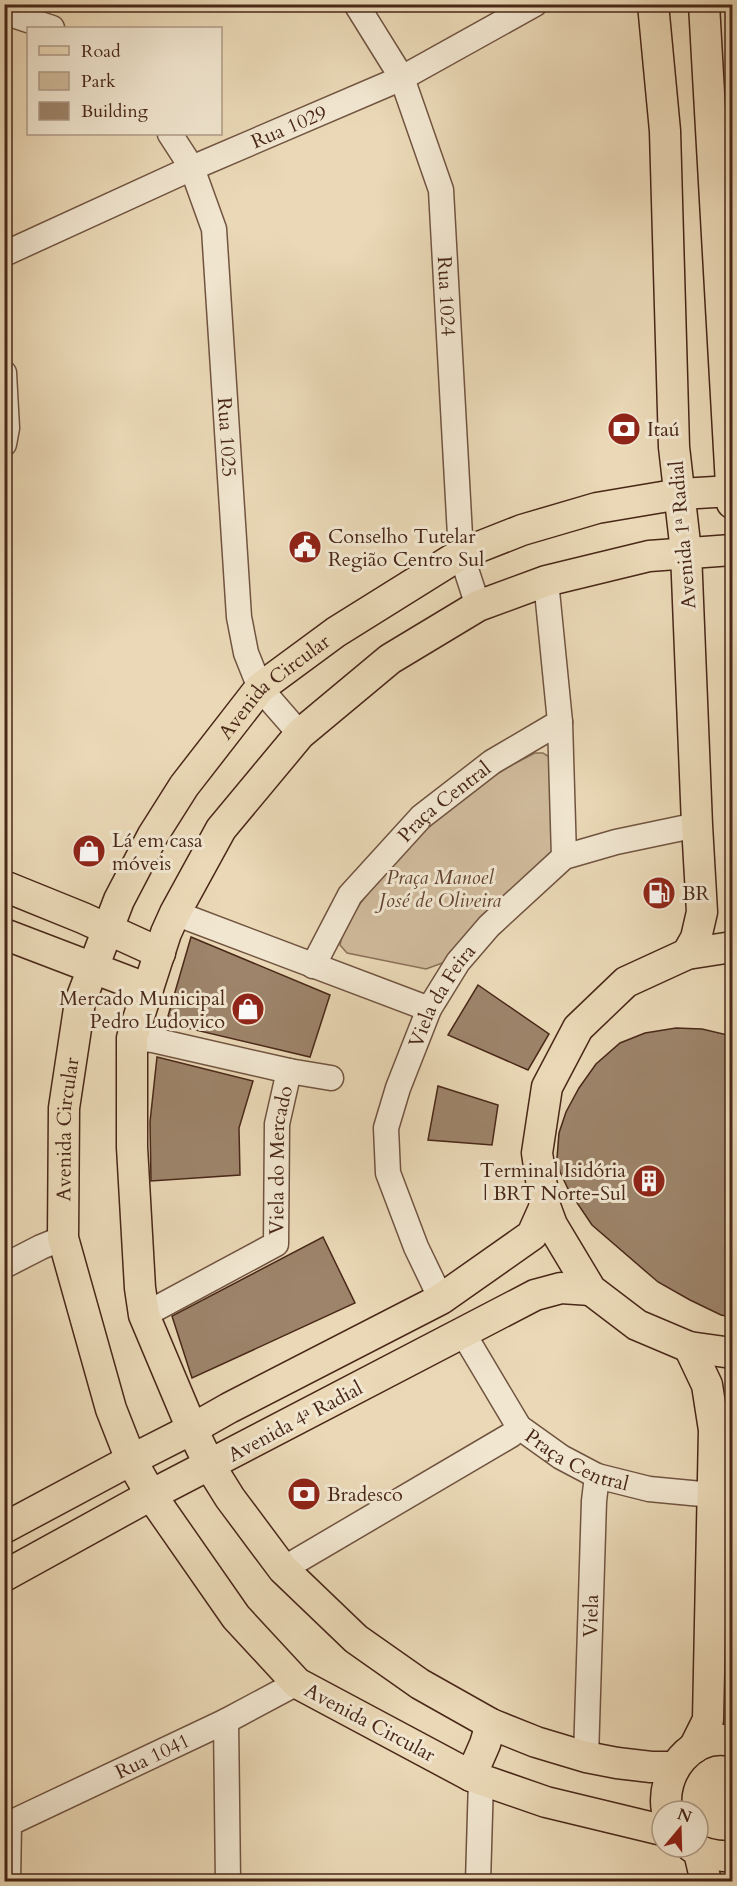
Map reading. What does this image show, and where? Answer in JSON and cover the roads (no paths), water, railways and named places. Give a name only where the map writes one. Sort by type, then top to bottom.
[{"type":"main road","name":"Avenida 1ª Radial","points":[[653,4],[665,131],[674,447],[686,552],[702,912],[696,938],[687,954]]},
{"type":"main road","points":[[704,4],[732,503]]},
{"type":"main road","name":"Avenida Circular","points":[[650,1827],[546,1802],[476,1778],[297,1683],[236,1617],[151,1495],[130,1460],[111,1409],[63,1238],[64,1108],[80,1002],[119,900],[159,825],[184,786],[260,688],[336,632],[461,554],[522,530],[597,508],[680,494],[732,491]]},
{"type":"main road","points":[[732,550],[649,556],[546,581],[478,606],[390,659],[300,734],[221,829],[175,913],[132,1038],[132,1148],[140,1288],[144,1315],[210,1466],[230,1498],[283,1569],[356,1639],[420,1684],[492,1724],[536,1742],[586,1757],[628,1764],[684,1758],[711,1741],[732,1741]]},
{"type":"main road","points":[[4,886],[107,928],[160,953]]},
{"type":"main road","points":[[4,934],[148,989]]},
{"type":"main road","points":[[732,947],[687,954],[626,982],[578,1028],[547,1087],[537,1154],[545,1206],[552,1225],[591,1290],[636,1325],[688,1347],[732,1353]]},
{"type":"main road","name":"Avenida 4ª Radial","points":[[4,1528],[229,1408],[441,1299],[532,1235],[545,1206]]},
{"type":"main road","name":"Avenida 4ª Radial","points":[[4,1576],[151,1495],[535,1295],[561,1288],[591,1290]]},
{"type":"main road","points":[[666,1799],[669,1779],[708,1720],[714,1430],[707,1385],[688,1347]]},
{"type":"main road","points":[[476,1778],[492,1724]]},
{"type":"main road","points":[[710,1854],[718,1857],[732,1856]]},
{"type":"main road","points":[[698,1859],[706,1881]]},
{"type":"street","name":"Rua 1024","points":[[356,4],[402,78],[441,190],[461,554],[478,606]]},
{"type":"street","name":"Rua 1029","points":[[4,254],[192,168],[402,78],[535,4]]},
{"type":"street","points":[[4,12],[49,27]]},
{"type":"street","name":"Rua 1025","points":[[171,135],[192,168],[214,229],[239,617],[246,653],[260,688],[300,734]]},
{"type":"street","points":[[4,373],[7,428],[4,444]]},
{"type":"street","points":[[546,581],[560,722],[564,857]]},
{"type":"street","name":"Praça Central","points":[[313,966],[350,895],[421,817],[492,762],[560,722]]},
{"type":"street","name":"Viela da Feira","points":[[441,1299],[416,1247],[388,1173],[386,1128],[398,1088],[429,1009],[458,962],[489,926],[564,857],[616,842],[697,825]]},
{"type":"street","points":[[175,913],[429,1009]]},
{"type":"street","name":"Viela do Mercado","points":[[132,1038],[153,1040],[289,1071],[331,1078]]},
{"type":"street","name":"Viela do Mercado","points":[[144,1315],[276,1244],[277,1124],[289,1071]]},
{"type":"street","points":[[4,1266],[63,1238]]},
{"type":"street","name":"Praça Central","points":[[463,1333],[519,1427],[561,1457],[597,1476],[649,1489],[712,1495]]},
{"type":"street","points":[[283,1569],[511,1436],[519,1427]]},
{"type":"street","name":"Viela","points":[[586,1757],[594,1501],[597,1476]]},
{"type":"street","name":"Rua 1041","points":[[7,1825],[226,1721],[297,1683]]},
{"type":"street","points":[[226,1721],[228,1881]]},
{"type":"street","points":[[476,1778],[478,1881]]},
{"type":"street","points":[[7,1825],[8,1881]]},
{"type":"place","name":"Itaú","points":[[624,429]]},
{"type":"place","name":"Conselho Tutelar Região Centro Sul","points":[[305,547]]},
{"type":"place","name":"Lá em casa móveis","points":[[89,851]]},
{"type":"place","name":"BR","points":[[659,893]]},
{"type":"place","name":"Mercado Municipal Pedro Ludovico","points":[[248,1009]]},
{"type":"place","name":"Terminal Isidória | BRT Norte-Sul","points":[[649,1181]]},
{"type":"place","name":"Bradesco","points":[[304,1494]]},
{"type":"park label","name":"Praça Manoel José de Oliveira","points":[[440,888]]}]
